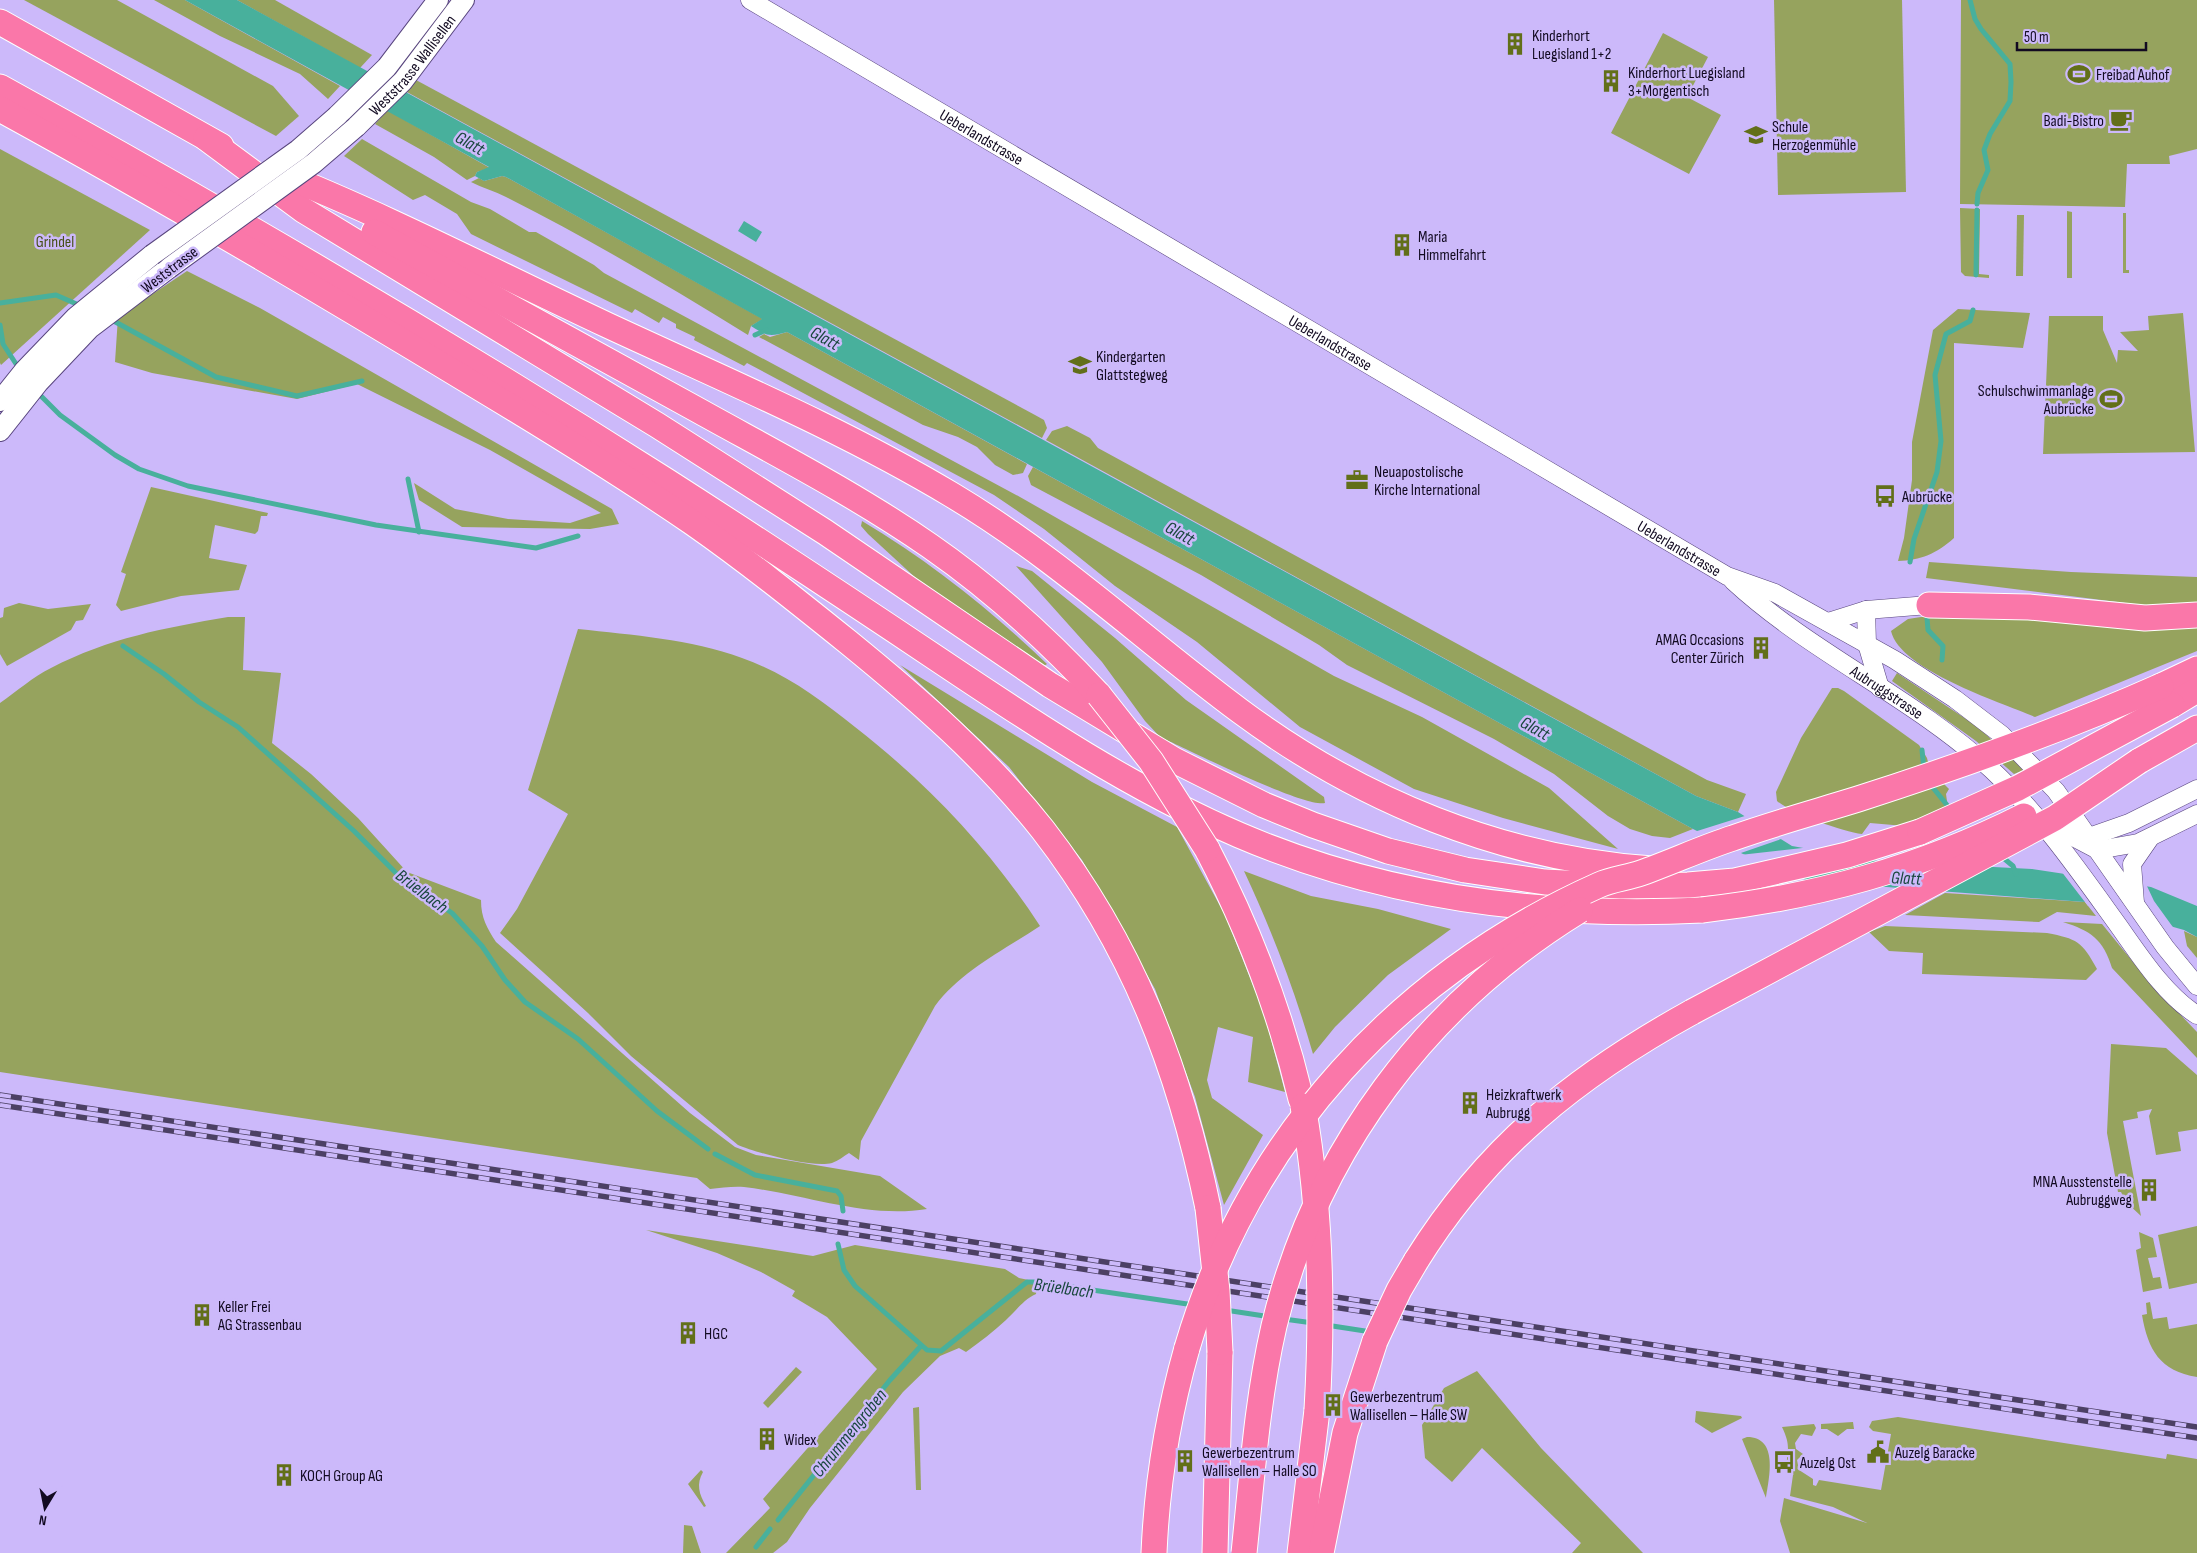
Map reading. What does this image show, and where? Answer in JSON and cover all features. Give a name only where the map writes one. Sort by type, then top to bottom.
[{"type":"highway","points":[[0,22],[781,456],[892,521],[930,547],[1003,603],[1072,665],[1099,695],[1151,762],[1206,849],[1243,921],[1279,1015],[1301,1099],[1315,1181],[1320,1288],[1317,1410],[1300,1553]]},
{"type":"highway","points":[[0,87],[262,235],[508,383],[744,531],[1076,750],[1200,818],[1250,840],[1328,867],[1418,891],[1464,900],[1559,910],[1610,912],[1702,910],[1787,898],[1832,888],[1911,865],[1964,844],[2139,761],[2192,731]]},
{"type":"highway","points":[[0,109],[277,266],[621,475],[696,525],[766,577],[910,693],[1009,789],[1043,831],[1095,905],[1138,985],[1174,1074],[1188,1118],[1214,1244],[1219,1333],[1220,1425],[1215,1553]]},
{"type":"highway","points":[[206,138],[303,210],[520,340],[729,470],[825,532],[1058,690],[1174,760],[1264,805],[1337,834],[1439,865],[1516,878],[1577,885],[1779,870],[1862,851],[1935,826],[2039,778],[2166,696],[2197,669]]},
{"type":"highway","points":[[250,161],[345,199],[431,242],[817,424],[914,473],[1032,547],[1101,599],[1233,706],[1276,737],[1367,790],[1440,821],[1523,848],[1684,878]]},
{"type":"highway","points":[[1929,605],[2036,607],[2145,618],[2197,615]]},
{"type":"highway","points":[[1154,1553],[1159,1483],[1167,1430],[1193,1328],[1212,1276],[1240,1216],[1294,1129],[1328,1085],[1363,1047],[1402,1010],[1452,969],[1502,936],[1556,906],[1604,883],[1639,874],[1733,838],[1985,757],[2072,724],[2166,696],[2197,690]]},
{"type":"highway","points":[[1321,1553],[1339,1460],[1358,1389],[1386,1316],[1416,1261],[1439,1226],[1472,1183],[1530,1123],[1559,1097],[1615,1057],[1692,1012],[2055,818],[2139,761]]},
{"type":"highway","points":[[1244,1553],[1260,1404],[1274,1327],[1301,1240],[1321,1194],[1346,1146],[1377,1097],[1434,1027],[1463,999],[1521,949],[1639,874]]},
{"type":"main road","name":"Weststrasse Wallisellen","points":[[337,116],[387,67],[438,0]]},
{"type":"main road","name":"Weststrasse Wallisellen","points":[[356,127],[403,81],[464,0]]},
{"type":"main road","name":"Weststrasse","points":[[4,416],[24,371],[76,316],[152,255],[298,150],[337,116]]},
{"type":"main road","name":"Weststrasse","points":[[4,416],[90,328],[314,163],[356,127]]},
{"type":"street","name":"Ueberlandstrasse","points":[[750,0],[1728,576],[1775,592],[1828,622]]},
{"type":"street","name":"Aubruggstrasse","points":[[1728,576],[1764,610],[1959,742],[1992,770],[2039,819],[2123,932],[2167,987],[2186,1009],[2197,1015]]},
{"type":"street","points":[[1828,622],[1866,610],[1929,605]]},
{"type":"street","points":[[1866,610],[1867,644],[1880,688]]},
{"type":"street","name":"Aubruggstrasse","points":[[1828,622],[1940,688],[2002,735],[2056,791],[2093,849],[2135,903],[2165,947],[2197,986]]},
{"type":"street","points":[[2088,885],[2093,849],[2129,823],[2197,789]]},
{"type":"street","points":[[2093,849],[2125,848],[2150,838],[2197,814]]},
{"type":"street","name":"Aubruggstrasse","points":[[2039,819],[2093,849]]},
{"type":"street","name":"Aubruggstrasse","points":[[2135,903],[2132,864],[2150,838]]},
{"type":"green space","points":[[24,0],[117,0],[273,86],[299,116],[276,136]]},
{"type":"green space","points":[[154,0],[185,0],[340,86],[328,99],[300,74],[220,36]]},
{"type":"green space","points":[[237,0],[275,0],[372,55],[360,68]]},
{"type":"green space","points":[[1774,0],[1902,0],[1906,192],[1778,195]]},
{"type":"green space","name":"Freibad Auhof","points":[[1961,0],[2197,0],[2197,149],[2169,156],[2170,164],[2127,164],[2125,207],[1960,204]]},
{"type":"green space","points":[[1663,33],[1708,57],[1687,97],[1721,115],[1689,174],[1611,133]]},
{"type":"green space","points":[[416,80],[1044,420],[1047,428],[1042,438],[405,91]]},
{"type":"green space","points":[[387,110],[490,168],[477,172],[475,176],[467,180],[434,157],[375,124]]},
{"type":"green space","points":[[362,139],[471,202],[490,209],[529,232],[536,232],[594,265],[604,273],[1020,497],[1334,676],[1422,717],[1549,788],[1618,849],[1503,818],[1414,789],[1300,727],[1197,642],[1115,586],[1044,529],[994,495],[747,363],[744,366],[694,340],[695,337],[676,328],[676,324],[663,317],[659,323],[635,309],[632,313],[471,234],[457,214],[425,195],[413,200],[344,156]]},
{"type":"green space","name":"Grindel","points":[[0,149],[150,230],[1,365],[0,363]]},
{"type":"green space","points":[[502,176],[763,319],[751,326],[748,335],[598,246],[506,197],[471,182],[479,178],[484,181]]},
{"type":"green space","points":[[1960,208],[1980,209],[1979,274],[1989,275],[1989,278],[1965,276],[1961,272]]},
{"type":"green space","points":[[2067,211],[2072,212],[2072,278],[2067,278]]},
{"type":"green space","points":[[2123,213],[2126,213],[2126,270],[2129,270],[2129,273],[2123,273]]},
{"type":"green space","points":[[2017,215],[2024,215],[2023,276],[2016,276]]},
{"type":"green space","points":[[187,271],[260,308],[612,509],[619,524],[590,529],[462,527],[419,500],[414,483],[455,509],[508,519],[570,523],[601,513],[490,450],[357,384],[297,399],[152,373],[115,362],[118,317]]},
{"type":"green space","points":[[1958,309],[2030,313],[2023,348],[1954,343],[1954,538],[1928,555],[1898,561],[1904,538],[1912,480],[1912,442],[1933,330]]},
{"type":"green space","points":[[2183,313],[2195,452],[2043,454],[2049,316],[2103,316],[2103,330],[2117,363],[2118,350],[2138,351],[2120,332],[2149,330],[2148,316]]},
{"type":"green space","points":[[787,332],[1027,464],[1023,473],[1013,475],[995,465],[977,447],[958,437],[923,425],[759,337],[764,334],[770,337]]},
{"type":"green space","points":[[1067,426],[1090,438],[1098,448],[1707,780],[1746,794],[1738,812],[1696,796],[1046,440],[1052,431]]},
{"type":"green space","points":[[1033,467],[1693,829],[1670,838],[1652,836],[1630,829],[1608,816],[1554,774],[1494,739],[1347,665],[1319,645],[1201,575],[1031,485],[1028,476]]},
{"type":"green space","points":[[151,487],[268,513],[267,516],[261,516],[258,531],[255,534],[215,525],[209,558],[247,565],[239,590],[181,596],[121,611],[116,605],[126,574],[121,572]]},
{"type":"green space","points":[[862,521],[887,536],[959,587],[1004,624],[1047,664],[1041,668],[919,581],[868,534],[861,526]]},
{"type":"green space","points":[[1929,562],[2071,572],[2197,577],[2197,612],[1926,578]]},
{"type":"green space","points":[[1016,566],[1032,571],[1115,638],[1186,700],[1324,797],[1325,803],[1313,802],[1271,787],[1160,737],[1145,721],[1102,662]]},
{"type":"green space","points":[[19,603],[48,609],[91,604],[83,620],[76,621],[71,630],[7,666],[0,654],[0,618],[3,617],[4,608]]},
{"type":"green space","points":[[2197,614],[2197,651],[2035,717],[1953,683],[1931,671],[1912,659],[1898,645],[1891,631],[1908,619],[1921,617]]},
{"type":"green space","points":[[228,617],[245,617],[243,670],[281,673],[272,743],[311,774],[358,818],[407,872],[481,900],[485,922],[496,942],[690,1113],[735,1147],[756,1155],[880,1176],[927,1209],[882,1211],[744,1187],[710,1189],[697,1178],[0,1072],[0,703],[44,672],[94,649],[137,635]]},
{"type":"green space","points":[[578,629],[702,646],[758,664],[802,688],[882,749],[932,794],[1000,870],[1040,926],[970,972],[957,982],[935,1006],[861,1141],[859,1160],[849,1153],[832,1163],[798,1162],[771,1156],[738,1145],[631,1056],[588,1013],[500,933],[517,909],[568,814],[528,790]]},
{"type":"green space","points":[[900,665],[1092,782],[1177,827],[1225,915],[1264,1013],[1285,1092],[1248,1082],[1253,1037],[1218,1027],[1207,1080],[1212,1098],[1263,1135],[1224,1205],[1195,1097],[1155,989],[1082,860],[1009,767]]},
{"type":"green space","points":[[1897,673],[1978,727],[2024,770],[2014,774],[1976,741],[1892,681]]},
{"type":"green space","points":[[1832,688],[1844,691],[1919,745],[1927,758],[1930,770],[1949,789],[1946,794],[1951,830],[1870,823],[1862,834],[1843,830],[1818,821],[1794,811],[1777,801],[1776,792],[1801,738]]},
{"type":"green space","points":[[1244,871],[1311,896],[1378,909],[1451,929],[1388,975],[1335,1027],[1313,1054],[1299,1007],[1282,961]]},
{"type":"green space","points":[[1945,893],[2085,902],[2096,916],[2057,912],[2039,922],[1905,915]]},
{"type":"green space","points":[[2063,922],[2102,924],[2151,984],[2197,1032],[2197,1058],[2112,968],[2100,943],[2081,929]]},
{"type":"green space","points":[[1885,926],[2047,933],[2065,937],[2078,943],[2087,952],[2097,969],[2086,980],[1922,974],[1923,953],[1889,951],[1869,932]]},
{"type":"green space","points":[[2184,931],[2197,937],[2197,958],[2187,946]]},
{"type":"green space","points":[[2111,1044],[2166,1048],[2197,1075],[2197,1129],[2178,1132],[2181,1151],[2156,1155],[2149,1116],[2152,1109],[2137,1112],[2138,1118],[2123,1121],[2141,1216],[2126,1202],[2121,1192],[2118,1192],[2107,1133]]},
{"type":"green space","points":[[2197,1226],[2197,1283],[2169,1289],[2158,1235]]},
{"type":"green space","points":[[646,1230],[813,1256],[855,1245],[1005,1269],[1019,1278],[1038,1282],[1036,1294],[1024,1302],[992,1332],[966,1352],[959,1348],[940,1356],[903,1392],[810,1508],[787,1542],[773,1553],[726,1553],[770,1508],[763,1499],[877,1369],[827,1317],[792,1296],[795,1291],[761,1272],[717,1253]]},
{"type":"green space","points":[[2139,1232],[2153,1238],[2157,1257],[2148,1258],[2153,1278],[2160,1277],[2162,1288],[2143,1292],[2136,1250],[2141,1248]]},
{"type":"green space","points":[[2150,1302],[2153,1319],[2167,1317],[2169,1329],[2197,1324],[2197,1377],[2174,1370],[2158,1357],[2152,1348],[2142,1315],[2147,1314],[2146,1303]]},
{"type":"green space","points":[[796,1367],[802,1372],[768,1408],[763,1403]]},
{"type":"green space","points":[[1477,1371],[1541,1448],[1643,1553],[1572,1553],[1581,1543],[1482,1448],[1452,1482],[1425,1458],[1422,1425],[1444,1388]]},
{"type":"green space","points":[[919,1407],[921,1490],[916,1490],[913,1408]]},
{"type":"green space","points":[[1696,1411],[1741,1416],[1742,1418],[1712,1433],[1695,1422]]},
{"type":"green space","points":[[1898,1417],[2166,1459],[2167,1454],[2197,1459],[2197,1553],[1790,1553],[1780,1521],[1784,1498],[1867,1523],[1833,1507],[1790,1496],[1793,1475],[1787,1473],[1788,1446],[1782,1427],[1814,1424],[1816,1428],[1812,1436],[1801,1434],[1795,1443],[1796,1449],[1803,1454],[1797,1460],[1799,1470],[1813,1479],[1813,1485],[1816,1486],[1819,1480],[1881,1490],[1891,1434],[1873,1431],[1869,1427],[1872,1421]]},
{"type":"green space","points":[[1853,1422],[1854,1429],[1847,1429],[1838,1436],[1827,1429],[1821,1429],[1821,1424]]},
{"type":"green space","points":[[1747,1437],[1757,1439],[1764,1444],[1768,1451],[1770,1470],[1766,1498],[1742,1439]]},
{"type":"green space","points":[[701,1470],[703,1472],[699,1489],[706,1506],[704,1507],[688,1484]]},
{"type":"green space","points":[[684,1525],[692,1526],[701,1553],[683,1553]]},
{"type":"water","name":"Glatt","points":[[185,0],[237,0],[1696,796],[1738,812],[1792,846],[1878,861],[2032,869],[2151,887],[2197,906],[2197,937],[2184,930],[2085,902],[1808,881],[1743,854],[1693,829],[787,332],[768,335],[761,332],[751,326],[762,319],[506,177],[502,176],[484,181],[475,176],[477,172],[489,167]]},
{"type":"water","points":[[744,221],[762,232],[756,242],[738,231]]},
{"type":"pier","points":[[1748,815],[1784,838],[1738,854],[1694,832]]},
{"type":"pier","points":[[1811,847],[1876,858],[1796,878],[1740,855]]},
{"type":"pier","points":[[2061,871],[2146,884],[2154,901],[2175,930],[2088,906]]},
{"type":"waterway","points":[[1970,0],[1975,19],[1981,29],[2010,64],[2011,82],[2010,101],[1990,134],[1984,150],[1988,170],[1978,193],[1977,204]]},
{"type":"waterway","points":[[1976,275],[1977,210]]},
{"type":"waterway","points":[[0,303],[56,295],[81,306]]},
{"type":"waterway","points":[[1910,562],[1914,539],[1937,472],[1941,441],[1935,375],[1946,334],[1970,321],[1973,310]]},
{"type":"waterway","points":[[110,319],[216,377],[297,396],[362,381]]},
{"type":"waterway","points":[[0,325],[3,344],[20,370]]},
{"type":"waterway","points":[[755,335],[766,330]]},
{"type":"waterway","points":[[37,392],[60,415],[115,455],[139,469],[188,486],[376,525],[536,548],[578,536]]},
{"type":"waterway","points":[[408,479],[419,532]]},
{"type":"waterway","points":[[1927,618],[1928,630],[1943,646],[1942,660]]},
{"type":"waterway","name":"Brüelbach","points":[[123,646],[164,674],[199,702],[238,727],[354,831],[402,879],[452,913],[482,946],[505,980],[525,1002],[578,1039],[657,1111],[708,1149]]},
{"type":"waterway","points":[[1922,750],[1924,769]]},
{"type":"waterway","points":[[1930,784],[1951,810]]},
{"type":"waterway","points":[[2001,856],[2013,866],[2016,874]]},
{"type":"waterway","name":"Brüelbach","points":[[715,1154],[755,1175],[837,1191],[841,1196],[843,1211]]},
{"type":"waterway","name":"Brüelbach","points":[[838,1244],[844,1270],[855,1286],[927,1350],[941,1351],[1027,1282],[1038,1282],[1194,1305]]},
{"type":"waterway","name":"Brüelbach","points":[[1225,1310],[1271,1317]]},
{"type":"waterway","name":"Brüelbach","points":[[1284,1319],[1313,1323]]},
{"type":"waterway","name":"Brüelbach","points":[[1326,1325],[1365,1331]]},
{"type":"waterway","name":"Chrummengraben","points":[[778,1520],[890,1380],[920,1347]]},
{"type":"waterway","name":"Chrummengraben","points":[[756,1547],[770,1529]]},
{"type":"railway","points":[[0,1095],[2197,1427]]},
{"type":"railway","points":[[0,1105],[2197,1438]]},
{"type":"place","name":"Kinderhort Luegisland 1+2","points":[[1515,44]]},
{"type":"place","name":"Freibad Auhof","points":[[2079,74]]},
{"type":"place","name":"Kinderhort Luegisland 3+Morgentisch","points":[[1611,81]]},
{"type":"place","name":"Badi-Bistro","points":[[2121,120]]},
{"type":"place","name":"Schule Herzogenmühle","points":[[1756,135]]},
{"type":"place","name":"Maria Himmelfahrt","points":[[1402,245]]},
{"type":"place","name":"Kindergarten Glattstegweg","points":[[1080,365]]},
{"type":"place","name":"Schulschwimmanlage Aubrücke","points":[[2111,399]]},
{"type":"place","name":"Neuapostolische Kirche International","points":[[1357,480]]},
{"type":"place","name":"Aubrücke","points":[[1885,496]]},
{"type":"place","name":"AMAG Occasions Center Zürich","points":[[1761,648]]},
{"type":"place","name":"Heizkraftwerk Aubrugg","points":[[1470,1103]]},
{"type":"place","name":"MNA Ausstenstelle Aubruggweg","points":[[2149,1190]]},
{"type":"place","name":"Keller Frei AG Strassenbau","points":[[202,1315]]},
{"type":"place","name":"HGC","points":[[688,1333]]},
{"type":"place","name":"Gewerbezentrum Wallisellen – Halle SW","points":[[1333,1405]]},
{"type":"place","name":"Widex","points":[[767,1439]]},
{"type":"place","name":"Auzelg Baracke","points":[[1878,1452]]},
{"type":"place","name":"Gewerbezentrum Wallisellen – Halle SO","points":[[1185,1461]]},
{"type":"place","name":"Auzelg Ost","points":[[1784,1462]]},
{"type":"place","name":"KOCH Group AG","points":[[284,1475]]}]
